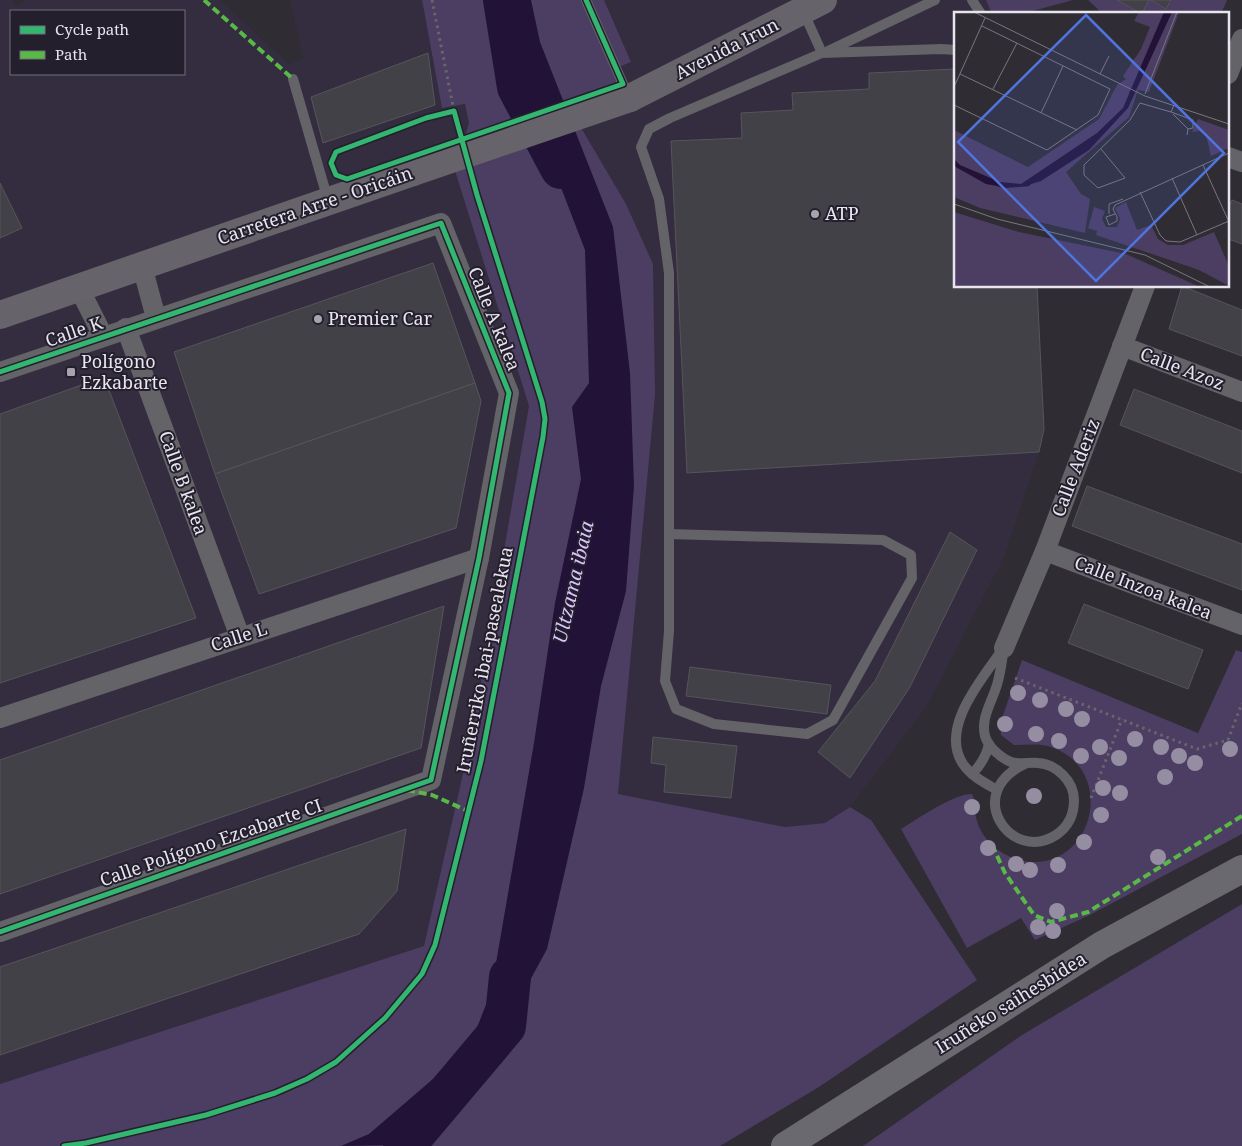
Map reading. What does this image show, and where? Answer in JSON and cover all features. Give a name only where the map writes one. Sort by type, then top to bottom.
[{"type":"highway","name":"Iruñeko saihesbidea","points":[[785,1146],[1102,945],[1242,869]]},
{"type":"street","name":"Avenida Irun","points":[[626,91],[813,5]]},
{"type":"street","points":[[1230,69],[1242,39]]},
{"type":"street","name":"Carretera Arre - Oricáin","points":[[0,315],[414,172],[626,91]]},
{"type":"street","points":[[1230,158],[1242,162]]},
{"type":"street","name":"Calle A kalea","points":[[156,318],[441,223],[508,393],[479,558],[431,780]]},
{"type":"street","points":[[142,266],[156,318]]},
{"type":"street","name":"Calle K","points":[[79,288],[103,336]]},
{"type":"street","name":"Calle Aderiz","points":[[1004,648],[1044,551],[1144,288]]},
{"type":"street","name":"Calle K","points":[[0,372],[156,318]]},
{"type":"street","name":"Calle B kalea","points":[[126,328],[240,637]]},
{"type":"street","name":"Calle Azoz","points":[[1122,346],[1242,392]]},
{"type":"street","name":"Calle Inzoa kalea","points":[[1044,551],[1242,625]]},
{"type":"street","name":"Calle L","points":[[0,718],[479,558]]},
{"type":"street","name":"Calle Polígono Ezcabarte CI","points":[[0,932],[431,780]]},
{"type":"lane","points":[[586,0],[626,91]]},
{"type":"lane","points":[[669,534],[883,540],[911,556],[912,578],[833,720],[807,734],[714,724],[676,709],[665,680],[670,631],[669,534],[669,273],[659,199],[640,147],[649,129],[670,118],[822,53],[935,0]]},
{"type":"lane","points":[[972,0],[979,12]]},
{"type":"lane","points":[[813,5],[822,53]]},
{"type":"lane","points":[[822,53],[954,50]]},
{"type":"lane","points":[[293,79],[329,201]]},
{"type":"lane","points":[[1004,648],[998,683],[984,720],[985,736],[995,752],[1012,762],[1038,763],[1051,766],[1062,774],[1070,784],[1074,797],[1074,810],[1069,823],[1050,840],[1024,841],[1003,827],[997,816],[995,803],[997,790],[1003,779],[1013,770],[1025,764]]},
{"type":"lane","points":[[997,790],[972,774],[963,764],[955,740],[959,723],[973,691],[1004,648]]},
{"type":"lane","points":[[972,774],[981,765],[987,754],[989,744]]},
{"type":"path","points":[[432,0],[454,111],[462,139]]},
{"type":"path","points":[[331,164],[336,152],[426,118],[454,111]]},
{"type":"path","points":[[1012,677],[1197,748],[1228,740],[1242,703]]},
{"type":"path","points":[[1091,798],[1122,719]]},
{"type":"shaded area","points":[[0,0],[12,0],[16,6],[27,0],[220,0],[289,64],[303,58],[290,0],[422,0],[442,108],[465,104],[469,123],[631,62],[604,0],[986,0],[991,12],[954,12],[954,288],[1037,288],[1044,429],[1039,452],[1004,557],[927,706],[850,807],[825,823],[785,827],[618,794],[655,395],[455,171],[529,406],[472,734],[424,946],[0,1084]]},
{"type":"shaded area","points":[[422,0],[604,0],[631,62],[614,69],[623,84],[570,100],[580,126],[626,204],[653,264],[655,395],[618,794],[785,827],[825,823],[850,807],[871,820],[977,980],[819,1087],[720,1146],[0,1146],[0,1084],[424,946],[472,734],[529,406],[455,171],[469,123],[465,104],[442,108]]},
{"type":"shaded area","points":[[986,0],[1073,0],[1029,12],[991,12]]},
{"type":"shaded area","points":[[1088,0],[1117,0],[1138,12],[1101,12]]},
{"type":"shaded area","points":[[1149,0],[1166,9],[1171,0],[1227,0],[1222,12],[1142,12]]},
{"type":"shaded area","points":[[1236,650],[1242,652],[1242,834],[1090,915],[1035,940],[1021,918],[967,948],[901,829],[946,802],[972,794],[979,827],[993,845],[1017,860],[1047,860],[1066,851],[1081,836],[1089,817],[1090,796],[1085,776],[1072,759],[1051,747],[1014,745],[1001,735],[1000,724],[1022,660],[1198,733]]},
{"type":"shaded area","points":[[1242,904],[1242,1146],[863,1146],[1022,1035]]},
{"type":"water","points":[[489,0],[531,0],[540,42],[613,227],[630,373],[634,486],[626,591],[601,686],[584,788],[547,949],[505,1026],[405,1145],[341,1146],[369,1134],[469,1048],[491,992],[534,743],[555,603],[581,479],[572,407],[589,383],[585,250]]},
{"type":"building","points":[[1117,0],[1149,0],[1143,12],[1138,12]]},
{"type":"building","points":[[1150,0],[1171,0],[1166,9]]},
{"type":"building","points":[[428,53],[435,105],[323,143],[311,97]]},
{"type":"building","name":"ATP","points":[[954,69],[954,288],[1037,288],[1044,429],[1039,452],[687,473],[671,141],[742,138],[741,113],[793,110],[792,93],[869,89],[869,73]]},
{"type":"building","points":[[0,183],[22,228],[0,238]]},
{"type":"building","points":[[1232,200],[1242,204],[1242,244],[1230,240],[1230,204]]},
{"type":"building","points":[[433,263],[475,383],[215,474],[174,352]]},
{"type":"building","points":[[1181,288],[1187,288],[1242,310],[1242,356],[1169,329]]},
{"type":"building","points":[[104,377],[196,618],[0,683],[0,414]]},
{"type":"building","points":[[475,383],[481,401],[456,528],[259,594],[215,474]]},
{"type":"building","points":[[1134,389],[1242,431],[1242,473],[1120,425]]},
{"type":"building","points":[[1087,486],[1242,544],[1242,590],[1072,526]]},
{"type":"building","points":[[950,532],[977,550],[910,687],[850,778],[818,752],[875,681]]},
{"type":"building","points":[[1084,604],[1203,650],[1188,689],[1068,643]]},
{"type":"building","points":[[444,606],[421,748],[0,894],[0,760]]},
{"type":"building","points":[[690,667],[831,685],[827,714],[686,696]]},
{"type":"building","points":[[653,737],[737,746],[731,798],[664,792],[666,765],[651,763]]},
{"type":"building","points":[[406,829],[397,891],[359,934],[0,1055],[0,967]]},
{"type":"waterway","name":"Ultzama ibaia","points":[[504,0],[518,87],[561,168]]},
{"type":"waterway","name":"Ultzama ibaia","points":[[404,1146],[505,1026],[510,977]]},
{"type":"marked path","points":[[204,0],[293,79]]},
{"type":"marked path","points":[[407,790],[432,795],[468,811]]},
{"type":"marked path","points":[[992,845],[1005,873],[1034,915],[1051,922],[1088,912],[1242,816]]},
{"type":"cycle path","name":"Iruñerriko ibai-pasealekua","points":[[64,1146],[86,1143],[206,1115],[275,1093],[307,1079],[336,1062],[385,1018],[422,974],[435,945],[481,761],[545,419],[542,402],[477,195],[454,111],[426,118],[336,152],[331,163],[336,175],[347,179],[623,84],[586,0]]},
{"type":"cycle path","points":[[0,372],[441,223],[509,393],[479,558],[431,780],[0,932]]},
{"type":"place","name":"ATP","points":[[815,214]]},
{"type":"place","name":"Premier Car","points":[[318,319]]},
{"type":"place","name":"Polígono Ezkabarte","points":[[71,372]]}]
